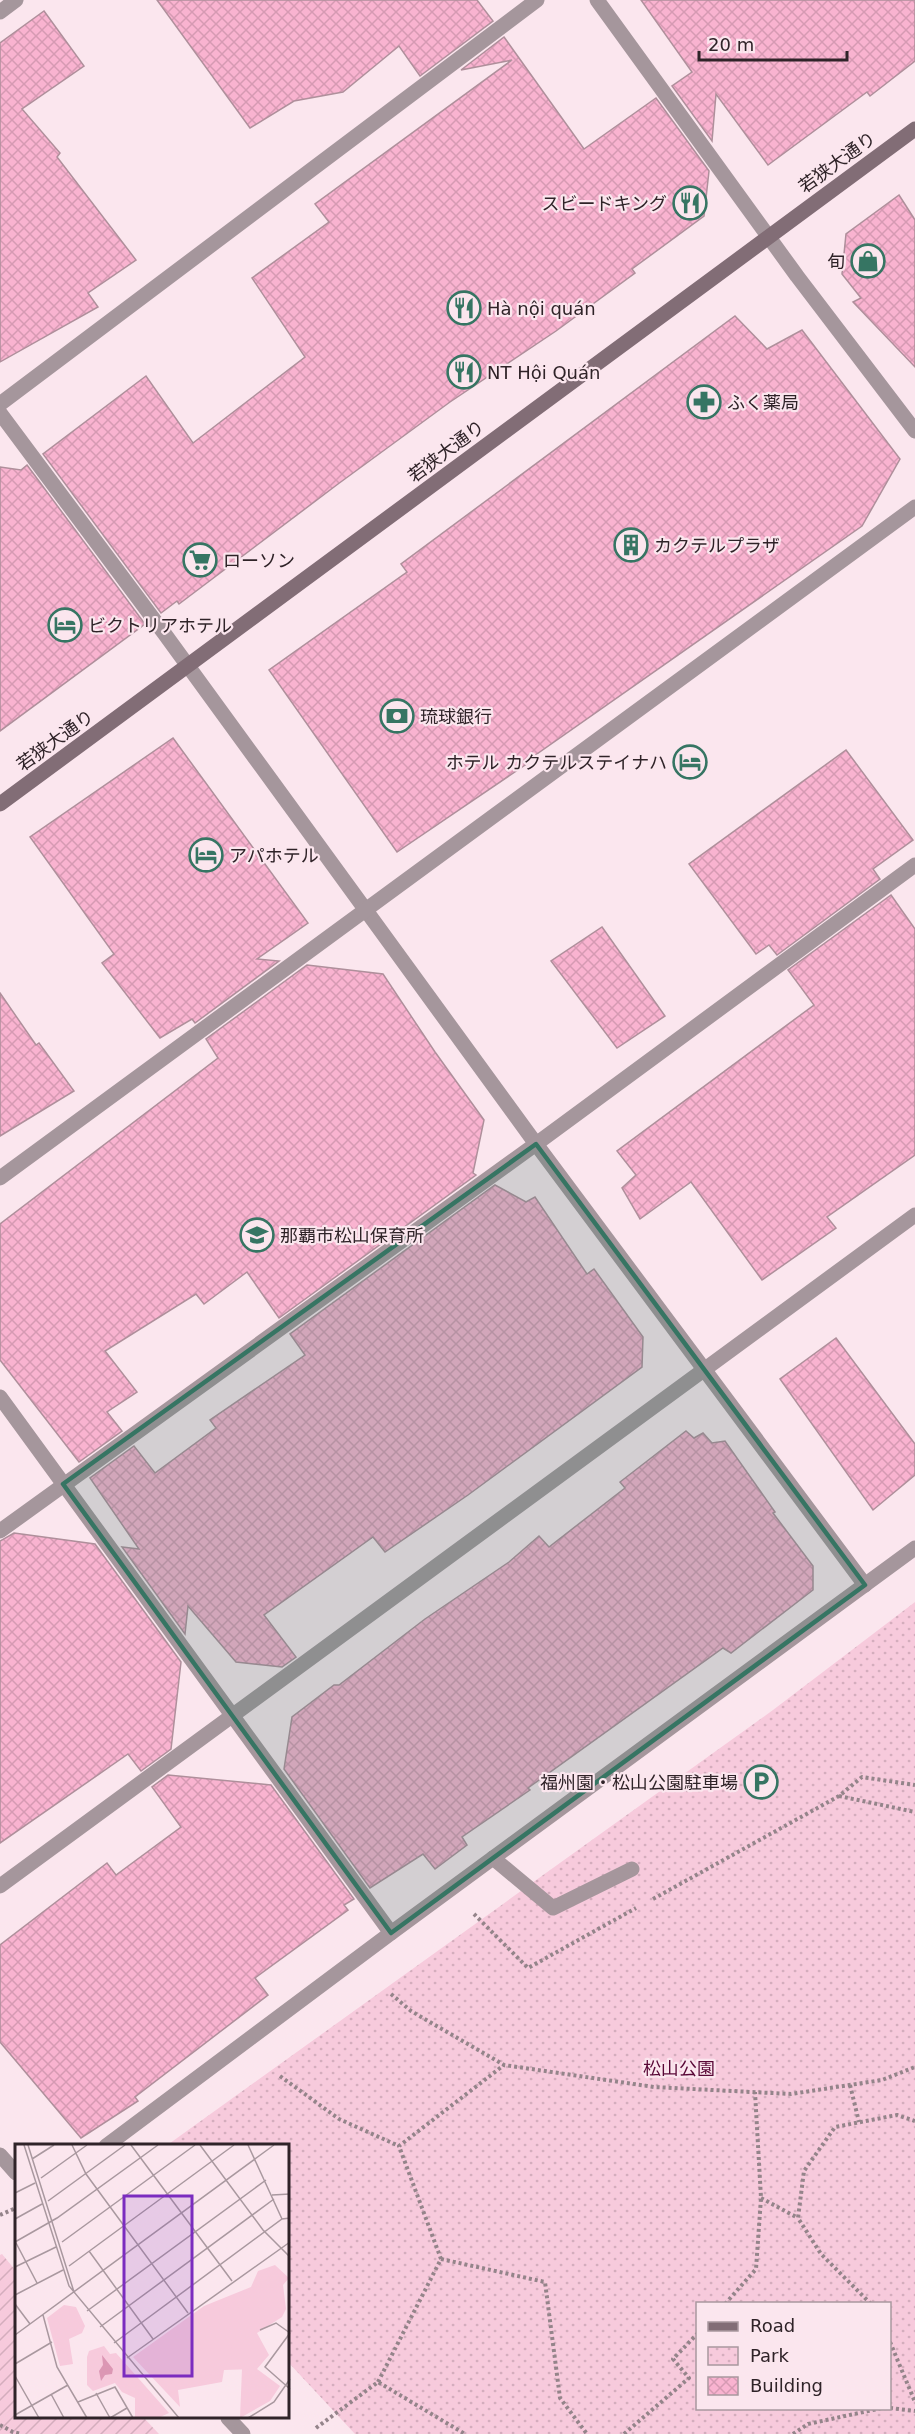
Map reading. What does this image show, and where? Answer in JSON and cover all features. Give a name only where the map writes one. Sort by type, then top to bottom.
[{"type":"main road","name":"若狭大通り","points":[[0,804],[189,667],[915,129]]},
{"type":"street","points":[[0,12],[16,0]]},
{"type":"street","points":[[0,404],[537,0]]},
{"type":"street","points":[[597,0],[915,431]]},
{"type":"street","points":[[0,413],[189,667],[536,1144],[865,1585]]},
{"type":"street","points":[[0,1178],[915,507]]},
{"type":"street","points":[[0,1531],[536,1144],[915,865]]},
{"type":"street","points":[[0,1886],[915,1215]]},
{"type":"street","points":[[0,1397],[391,1934]]},
{"type":"street","points":[[109,2144],[915,1548]]},
{"type":"street","points":[[493,1858],[554,1908],[632,1869]]},
{"type":"street","points":[[0,2155],[15,2173]]},
{"type":"street","points":[[229,2419],[243,2434]]},
{"type":"path","points":[[915,1785],[862,1777],[839,1796],[915,1812]]},
{"type":"path","points":[[391,1994],[411,2011],[504,2065],[654,2086],[791,2094],[882,2080],[915,2067]]},
{"type":"path","points":[[399,2146],[504,2065]]},
{"type":"path","points":[[280,2076],[339,2120],[399,2146],[441,2259],[378,2382],[316,2428]]},
{"type":"path","points":[[850,2085],[859,2122]]},
{"type":"path","points":[[727,2302],[756,2269],[761,2198],[755,2092]]},
{"type":"path","points":[[798,2218],[804,2171],[835,2127],[897,2115],[915,2121]]},
{"type":"path","points":[[761,2198],[798,2218],[821,2254],[869,2302]]},
{"type":"path","points":[[0,2215],[15,2208]]},
{"type":"path","points":[[441,2259],[545,2282],[560,2398],[587,2434]]},
{"type":"path","points":[[624,2434],[689,2378],[673,2359],[696,2335]]},
{"type":"path","points":[[891,2344],[915,2402]]},
{"type":"path","points":[[378,2382],[465,2434]]},
{"type":"path","points":[[891,2408],[915,2411]]},
{"type":"path","points":[[793,2434],[808,2424],[877,2410]]},
{"type":"path","points":[[0,2425],[22,2434]]},
{"type":"highlighted area","points":[[536,1144],[865,1585],[391,1933],[63,1484]]},
{"type":"green space","name":"松山公園","points":[[915,1602],[915,2434],[355,2434],[290,2364],[290,2144],[169,2144],[773,1710]]},
{"type":"green space","points":[[2,2254],[15,2270],[15,2419],[145,2419],[159,2434],[0,2434],[0,2255]]},
{"type":"building","points":[[157,0],[477,0],[493,21],[420,76],[399,46],[343,92],[294,101],[250,128]]},
{"type":"building","points":[[641,0],[915,0],[915,61],[870,96],[867,92],[768,165],[716,94],[712,141],[672,86],[692,72]]},
{"type":"building","points":[[44,11],[84,66],[22,109],[60,153],[57,157],[136,260],[88,293],[98,307],[0,362],[0,43]]},
{"type":"building","points":[[504,37],[584,149],[656,98],[709,171],[704,216],[632,269],[635,273],[556,331],[450,402],[179,604],[177,601],[161,613],[43,454],[146,376],[193,443],[305,357],[252,278],[329,222],[315,204],[512,60],[461,70]]},
{"type":"building","points":[[899,195],[915,220],[915,367],[853,302],[861,298],[842,274],[846,234]]},
{"type":"building","name":"カクテルプラザ","points":[[735,316],[767,349],[802,330],[900,459],[862,526],[527,761],[528,763],[397,852],[269,670],[407,572],[401,564]]},
{"type":"building","points":[[27,465],[145,624],[0,731],[0,467],[21,470]]},
{"type":"building","points":[[173,738],[308,923],[257,959],[279,961],[195,1023],[192,1019],[160,1038],[102,963],[114,954],[30,837]]},
{"type":"building","points":[[846,750],[913,840],[873,869],[880,879],[777,955],[769,945],[756,954],[689,864]]},
{"type":"building","points":[[891,895],[915,929],[915,1155],[827,1217],[836,1228],[762,1280],[691,1182],[640,1219],[622,1188],[636,1175],[617,1151],[814,1005],[788,970]]},
{"type":"building","points":[[602,927],[665,1016],[617,1048],[551,961]]},
{"type":"building","points":[[307,965],[383,974],[484,1120],[473,1173],[476,1175],[279,1318],[247,1272],[204,1304],[196,1294],[105,1351],[137,1392],[107,1412],[122,1431],[79,1462],[0,1360],[0,1224],[218,1058],[206,1039]]},
{"type":"building","points":[[0,993],[36,1045],[39,1043],[74,1091],[0,1136]]},
{"type":"building","points":[[495,1185],[526,1202],[535,1197],[587,1274],[594,1269],[643,1337],[642,1367],[468,1495],[385,1552],[373,1537],[264,1615],[296,1657],[282,1667],[236,1662],[188,1606],[185,1634],[122,1547],[139,1549],[90,1478],[134,1446],[155,1473],[216,1428],[210,1420],[305,1355],[290,1334]]},
{"type":"building","points":[[836,1338],[915,1444],[915,1475],[873,1510],[780,1379]]},
{"type":"building","points":[[686,1431],[694,1438],[703,1433],[712,1443],[725,1441],[775,1512],[773,1513],[813,1566],[813,1590],[731,1653],[723,1648],[528,1788],[530,1790],[462,1837],[467,1845],[435,1869],[423,1854],[370,1888],[284,1769],[292,1717],[334,1685],[339,1685],[425,1619],[509,1562],[539,1536],[549,1547],[625,1488],[620,1482]]},
{"type":"building","points":[[14,1533],[95,1544],[181,1662],[171,1749],[141,1771],[128,1754],[0,1843],[0,1541]]},
{"type":"building","points":[[168,1775],[271,1785],[354,1899],[344,1905],[348,1910],[255,1978],[268,1995],[135,2097],[138,2101],[81,2138],[0,2042],[0,1945],[107,1863],[116,1875],[181,1827],[152,1787]]},
{"type":"place","name":"スビードキング","points":[[690,203]]},
{"type":"place","name":"旬","points":[[868,261]]},
{"type":"place","name":"Hà nội quán","points":[[464,308]]},
{"type":"place","name":"NT Hội Quán","points":[[464,372]]},
{"type":"place","name":"ふく薬局","points":[[704,402]]},
{"type":"place","name":"カクテルプラザ","points":[[631,545]]},
{"type":"place","name":"ローソン","points":[[200,560]]},
{"type":"place","name":"ビクトリアホテル","points":[[65,625]]},
{"type":"place","name":"琉球銀行","points":[[397,716]]},
{"type":"place","name":"ホテル カクテルステイナハ","points":[[690,762]]},
{"type":"place","name":"アパホテル","points":[[206,855]]},
{"type":"place","name":"那覇市松山保育所","points":[[257,1235]]},
{"type":"place","name":"福州園・松山公園駐車場","points":[[761,1782]]}]
